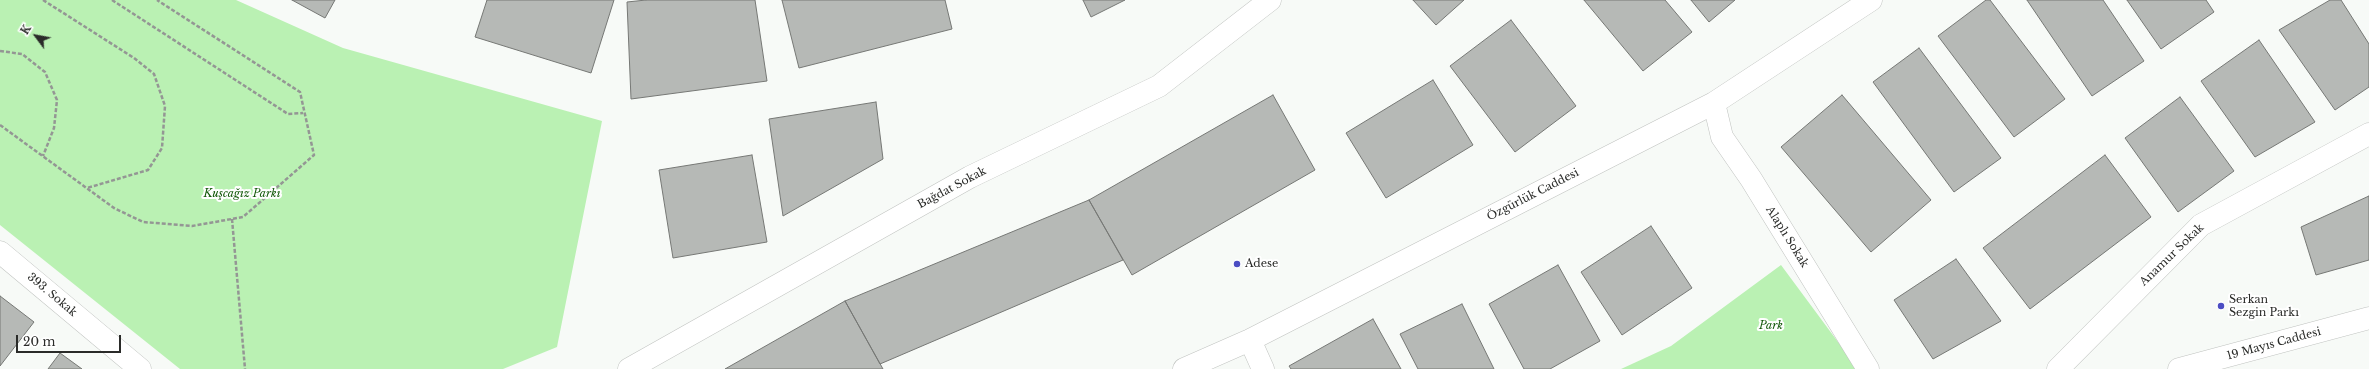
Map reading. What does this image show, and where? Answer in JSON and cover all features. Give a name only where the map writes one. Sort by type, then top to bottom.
[{"type":"street","name":"Bağdat Sokak","points":[[629,369],[970,177],[1159,86],[1270,0]]},
{"type":"street","name":"Özgürlük Caddesi","points":[[1184,369],[1250,340],[1714,103],[1870,0]]},
{"type":"street","name":"Alaplı Sokak","points":[[1714,103],[1722,137],[1751,179],[1868,369]]},
{"type":"street","name":"Anamur Sokak","points":[[2058,369],[2201,225],[2369,134]]},
{"type":"street","name":"393. Sokak","points":[[0,252],[140,369]]},
{"type":"street","name":"19 Mayıs Caddesi","points":[[2179,369],[2369,318]]},
{"type":"street","points":[[1250,340],[1264,369]]},
{"type":"path","points":[[43,0],[134,58],[154,74],[164,106],[162,148],[148,170],[86,188]]},
{"type":"path","points":[[112,0],[288,114],[303,113]]},
{"type":"path","points":[[0,125],[114,208],[143,222],[192,226],[244,217],[314,156],[303,113],[300,92],[157,0]]},
{"type":"path","points":[[0,51],[22,54],[45,72],[57,100],[54,128],[43,156]]},
{"type":"path","points":[[232,219],[245,369]]},
{"type":"green space","name":"Kuşcağız Parkı","points":[[0,0],[236,0],[343,48],[602,121],[557,347],[503,369],[180,369],[0,225]]},
{"type":"green space","name":"Park","points":[[1781,265],[1858,369],[1621,369],[1671,346]]},
{"type":"building","points":[[292,0],[335,0],[325,18]]},
{"type":"building","points":[[487,0],[614,0],[591,73],[475,37]]},
{"type":"building","points":[[646,0],[755,0],[767,81],[631,99],[627,2]]},
{"type":"building","points":[[782,0],[945,0],[952,29],[799,68]]},
{"type":"building","points":[[1083,0],[1125,0],[1091,17]]},
{"type":"building","points":[[1413,0],[1464,0],[1436,25]]},
{"type":"building","points":[[1584,0],[1665,0],[1692,32],[1643,71]]},
{"type":"building","points":[[1691,0],[1735,0],[1709,22]]},
{"type":"building","points":[[1986,0],[1990,0],[2065,99],[2014,137],[1938,36]]},
{"type":"building","points":[[2027,0],[2103,0],[2144,61],[2092,96]]},
{"type":"building","points":[[2127,0],[2206,0],[2214,12],[2161,49]]},
{"type":"building","points":[[2330,0],[2341,0],[2369,44],[2369,87],[2335,110],[2279,30]]},
{"type":"building","points":[[1511,20],[1576,106],[1515,152],[1450,66]]},
{"type":"building","points":[[2259,40],[2315,122],[2255,157],[2201,81]]},
{"type":"building","points":[[1919,48],[2001,158],[1954,192],[1873,82]]},
{"type":"building","points":[[1433,80],[1473,145],[1386,198],[1346,133]]},
{"type":"building","points":[[1273,95],[1315,170],[1132,275],[1089,200]]},
{"type":"building","points":[[1842,95],[1931,200],[1871,252],[1781,147]]},
{"type":"building","points":[[2180,97],[2234,171],[2178,212],[2125,138]]},
{"type":"building","points":[[876,102],[883,159],[783,216],[769,119]]},
{"type":"building","points":[[752,155],[767,242],[673,258],[659,170]]},
{"type":"building","points":[[2105,155],[2151,217],[2030,309],[1983,248]]},
{"type":"building","points":[[2369,196],[2369,260],[2316,275],[2301,227]]},
{"type":"building","points":[[1089,200],[1123,260],[880,364],[845,301]]},
{"type":"building","points":[[1651,226],[1692,288],[1622,335],[1581,272]]},
{"type":"building","points":[[1956,259],[2001,321],[1933,359],[1894,300]]},
{"type":"building","points":[[1558,265],[1600,341],[1550,369],[1524,369],[1489,304]]},
{"type":"building","points":[[0,296],[34,322],[0,366]]},
{"type":"building","points":[[845,301],[883,369],[725,369]]},
{"type":"building","points":[[1462,304],[1494,369],[1418,369],[1400,334]]},
{"type":"building","points":[[1373,319],[1401,369],[1291,369],[1289,366]]},
{"type":"building","points":[[60,353],[82,369],[48,369]]},
{"type":"place","name":"Adese","points":[[1237,264]]},
{"type":"place","name":"Serkan Sezgin Parkı","points":[[2221,306]]}]
